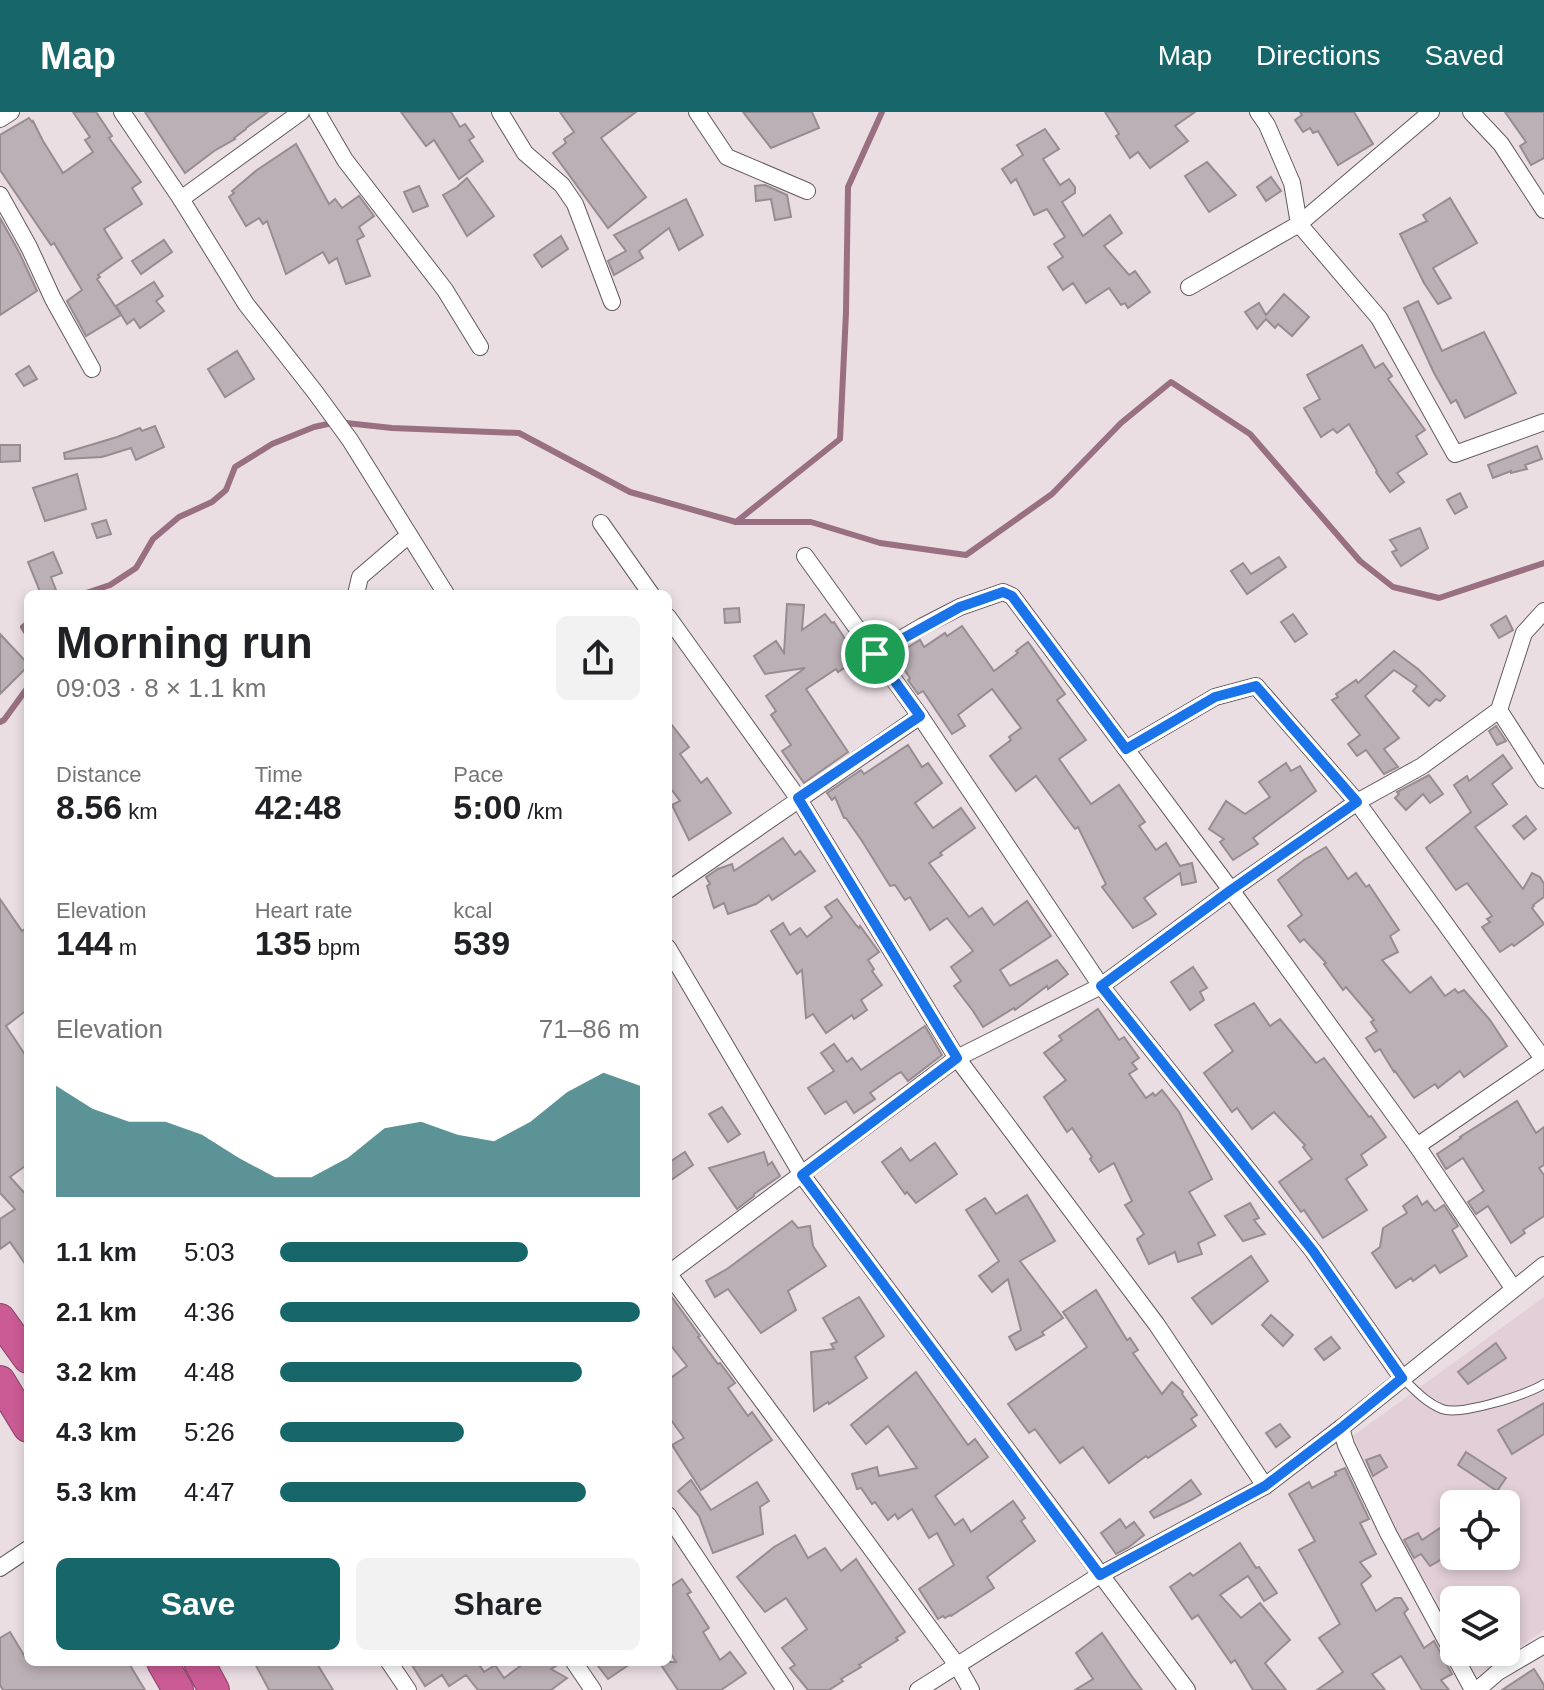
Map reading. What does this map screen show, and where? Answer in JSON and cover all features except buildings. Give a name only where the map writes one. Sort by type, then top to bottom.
[{"type":"highway","points":[[0,1319],[24,1352]]},
{"type":"highway","points":[[0,1381],[24,1420]]},
{"type":"highway","points":[[164,1666],[178,1690]]},
{"type":"highway","points":[[201,1666],[214,1690]]},
{"type":"street","points":[[0,119],[11,112]]},
{"type":"street","points":[[122,112],[246,304],[337,422],[443,590]]},
{"type":"street","points":[[181,199],[301,112]]},
{"type":"street","points":[[317,112],[345,160],[445,290],[480,347]]},
{"type":"street","points":[[500,112],[525,153],[562,185],[575,204],[612,302]]},
{"type":"street","points":[[697,112],[727,157],[807,191]]},
{"type":"street","points":[[1258,112],[1267,125],[1292,183],[1299,224],[1379,318],[1455,454],[1544,422]]},
{"type":"street","points":[[1189,287],[1299,224],[1431,112]]},
{"type":"street","points":[[1471,112],[1501,144],[1544,210]]},
{"type":"street","points":[[0,195],[92,369]]},
{"type":"street","points":[[601,523],[648,590]]},
{"type":"street","points":[[357,590],[360,577],[409,535]]},
{"type":"street","points":[[805,556],[920,716],[1101,986],[1313,1251],[1402,1378]]},
{"type":"street","points":[[875,654],[960,607],[1003,592],[1012,596],[1417,1146],[1513,1288]]},
{"type":"street","points":[[672,1271],[957,1058],[1101,986],[1357,802],[1422,766],[1499,710],[1524,633],[1544,611]]},
{"type":"street","points":[[672,623],[798,798],[957,1058],[1157,1325],[1265,1486]]},
{"type":"street","points":[[1126,749],[1215,697],[1256,686],[1357,802],[1544,1059],[1417,1146]]},
{"type":"street","points":[[1499,710],[1544,780]]},
{"type":"street","points":[[672,887],[920,716]]},
{"type":"street","points":[[672,955],[802,1175],[1187,1690]]},
{"type":"street","points":[[918,1690],[1100,1575],[1265,1486],[1544,1265]]},
{"type":"street","points":[[672,1279],[957,1665],[971,1690]]},
{"type":"street","points":[[1341,1428],[1388,1533],[1475,1690],[1498,1672],[1544,1645]]},
{"type":"street","points":[[672,1521],[785,1690]]},
{"type":"street","points":[[0,1568],[24,1552]]},
{"type":"street","points":[[392,1666],[408,1690]]},
{"type":"street","points":[[577,1666],[593,1690]]},
{"type":"lane","points":[[1402,1378],[1428,1403],[1446,1411],[1470,1409],[1544,1384]]},
{"type":"shaded area","points":[[1544,1297],[1544,1630],[1520,1647],[1520,1586],[1440,1586],[1440,1603],[1410,1562],[1353,1436]]},
{"type":"waterway","points":[[736,522],[840,439],[848,187],[882,112]]},
{"type":"waterway","points":[[95,590],[110,585],[136,568],[153,539],[179,517],[212,502],[226,490],[235,467],[272,444],[314,427],[337,422],[392,428],[519,433],[630,492],[736,522],[811,522],[880,543],[966,555],[1052,494],[1121,423],[1171,382],[1250,434],[1360,561],[1393,587],[1439,598],[1544,563]]},
{"type":"waterway","points":[[0,722],[24,692]]},
{"type":"route","points":[[1003,592],[1012,596],[1126,749],[1215,697],[1256,686],[1357,802],[1101,986],[1313,1251],[1402,1378],[1265,1486],[1100,1575],[802,1175],[957,1058],[798,798],[920,716],[875,654],[960,607],[1003,592]]}]
